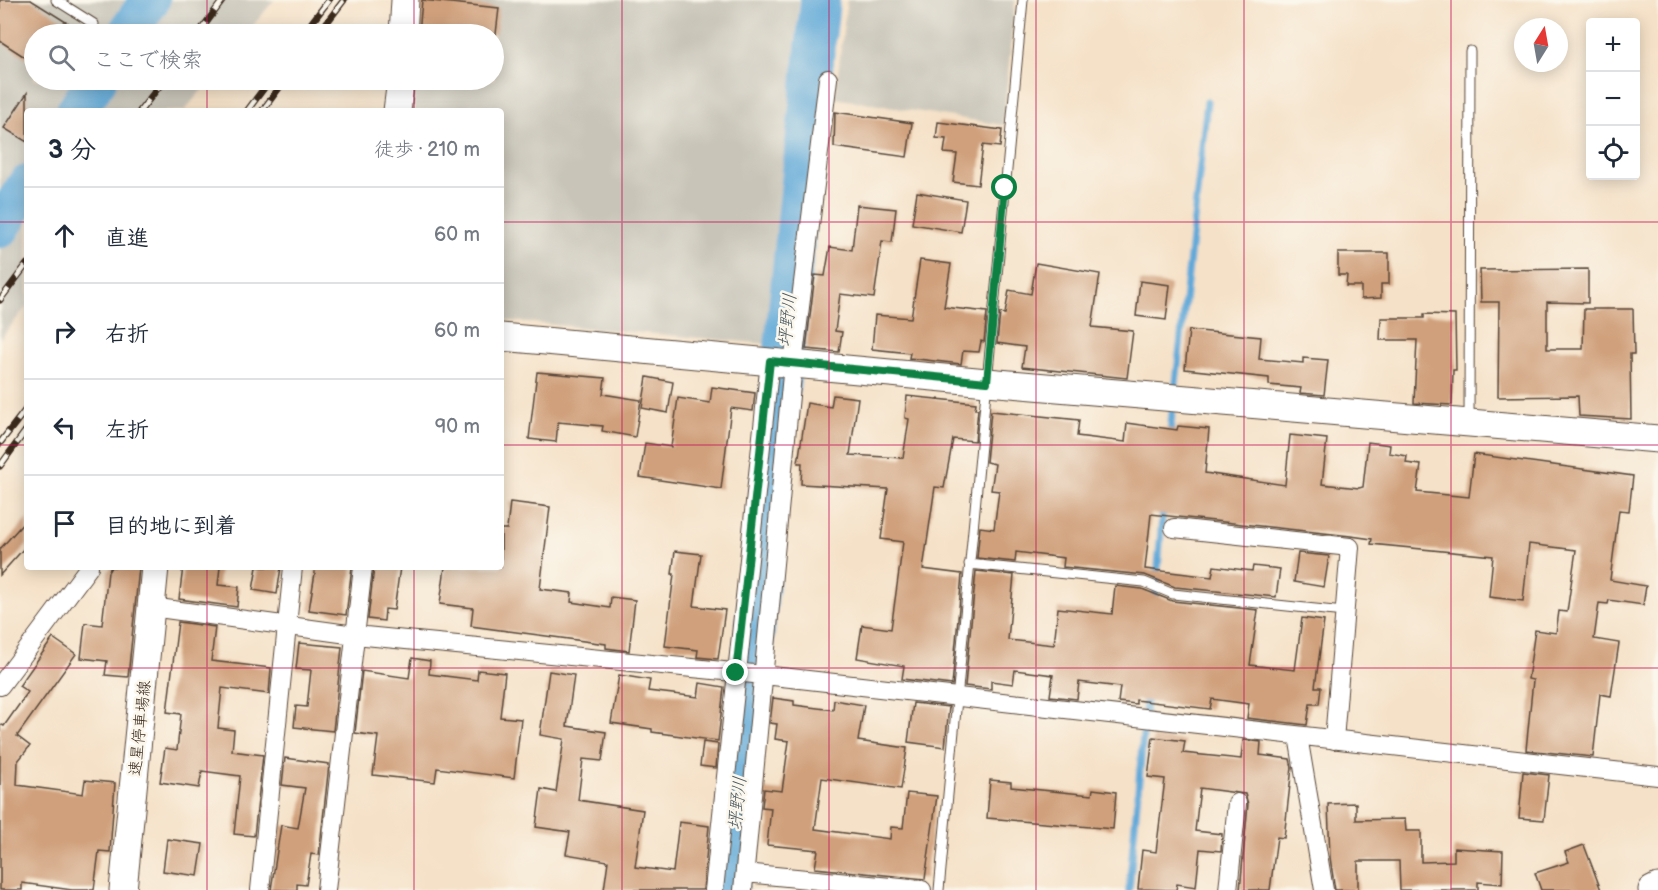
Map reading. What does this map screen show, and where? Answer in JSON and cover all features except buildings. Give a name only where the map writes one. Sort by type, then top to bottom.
[{"type":"street","points":[[404,24],[405,0]]},
{"type":"street","points":[[714,890],[736,673],[782,362],[828,79]]},
{"type":"street","points":[[397,108],[399,90]]},
{"type":"street","points":[[504,337],[987,382],[1658,439]]},
{"type":"street","points":[[782,362],[764,675],[744,881],[922,890]]},
{"type":"street","points":[[1173,528],[1350,547],[1334,740]]},
{"type":"street","points":[[0,686],[87,570]]},
{"type":"street","name":"速星停車場線","points":[[123,890],[155,570]]},
{"type":"street","points":[[260,890],[293,570]]},
{"type":"street","points":[[327,890],[363,570]]},
{"type":"street","points":[[151,607],[355,635],[764,675],[1658,776]]},
{"type":"street","points":[[1298,736],[1324,890]]},
{"type":"street","points":[[1228,890],[1237,803]]},
{"type":"street","points":[[1652,890],[1658,887]]},
{"type":"lane","points":[[56,0],[94,24]]},
{"type":"lane","points":[[939,890],[1023,0]]},
{"type":"lane","points":[[1469,422],[1470,51]]},
{"type":"lane","points":[[969,564],[1144,582],[1173,594],[1344,612]]},
{"type":"shaded area","points":[[0,0],[274,0],[254,24],[24,24],[24,90],[202,90],[187,108],[24,108],[24,310],[0,339]]},
{"type":"shaded area","points":[[424,0],[799,0],[767,344],[504,320],[504,108],[413,108],[415,90],[504,90],[504,24],[421,24]]},
{"type":"shaded area","points":[[847,0],[1015,0],[1003,125],[835,98]]},
{"type":"waterway","points":[[134,24],[150,0]]},
{"type":"waterway","name":"坪野川","points":[[728,890],[820,0]]},
{"type":"waterway","points":[[78,108],[90,90]]},
{"type":"waterway","points":[[1175,392],[1207,102]]},
{"type":"waterway","points":[[0,228],[24,190]]},
{"type":"waterway","points":[[1170,436],[1173,403]]},
{"type":"waterway","points":[[1155,604],[1163,507]]},
{"type":"waterway","points":[[1129,890],[1147,692]]},
{"type":"railway","points":[[205,24],[223,0]]},
{"type":"railway","points":[[311,24],[329,0]]},
{"type":"railway","points":[[326,24],[344,0]]},
{"type":"railway","points":[[142,108],[156,90]]},
{"type":"railway","points":[[249,108],[263,90]]},
{"type":"railway","points":[[264,108],[278,90]]},
{"type":"railway","points":[[0,300],[24,268]]},
{"type":"railway","points":[[0,443],[24,412]]},
{"type":"railway","points":[[0,466],[24,433]]},
{"type":"route","points":[[736,673],[770,361],[987,382],[1005,188]]}]
